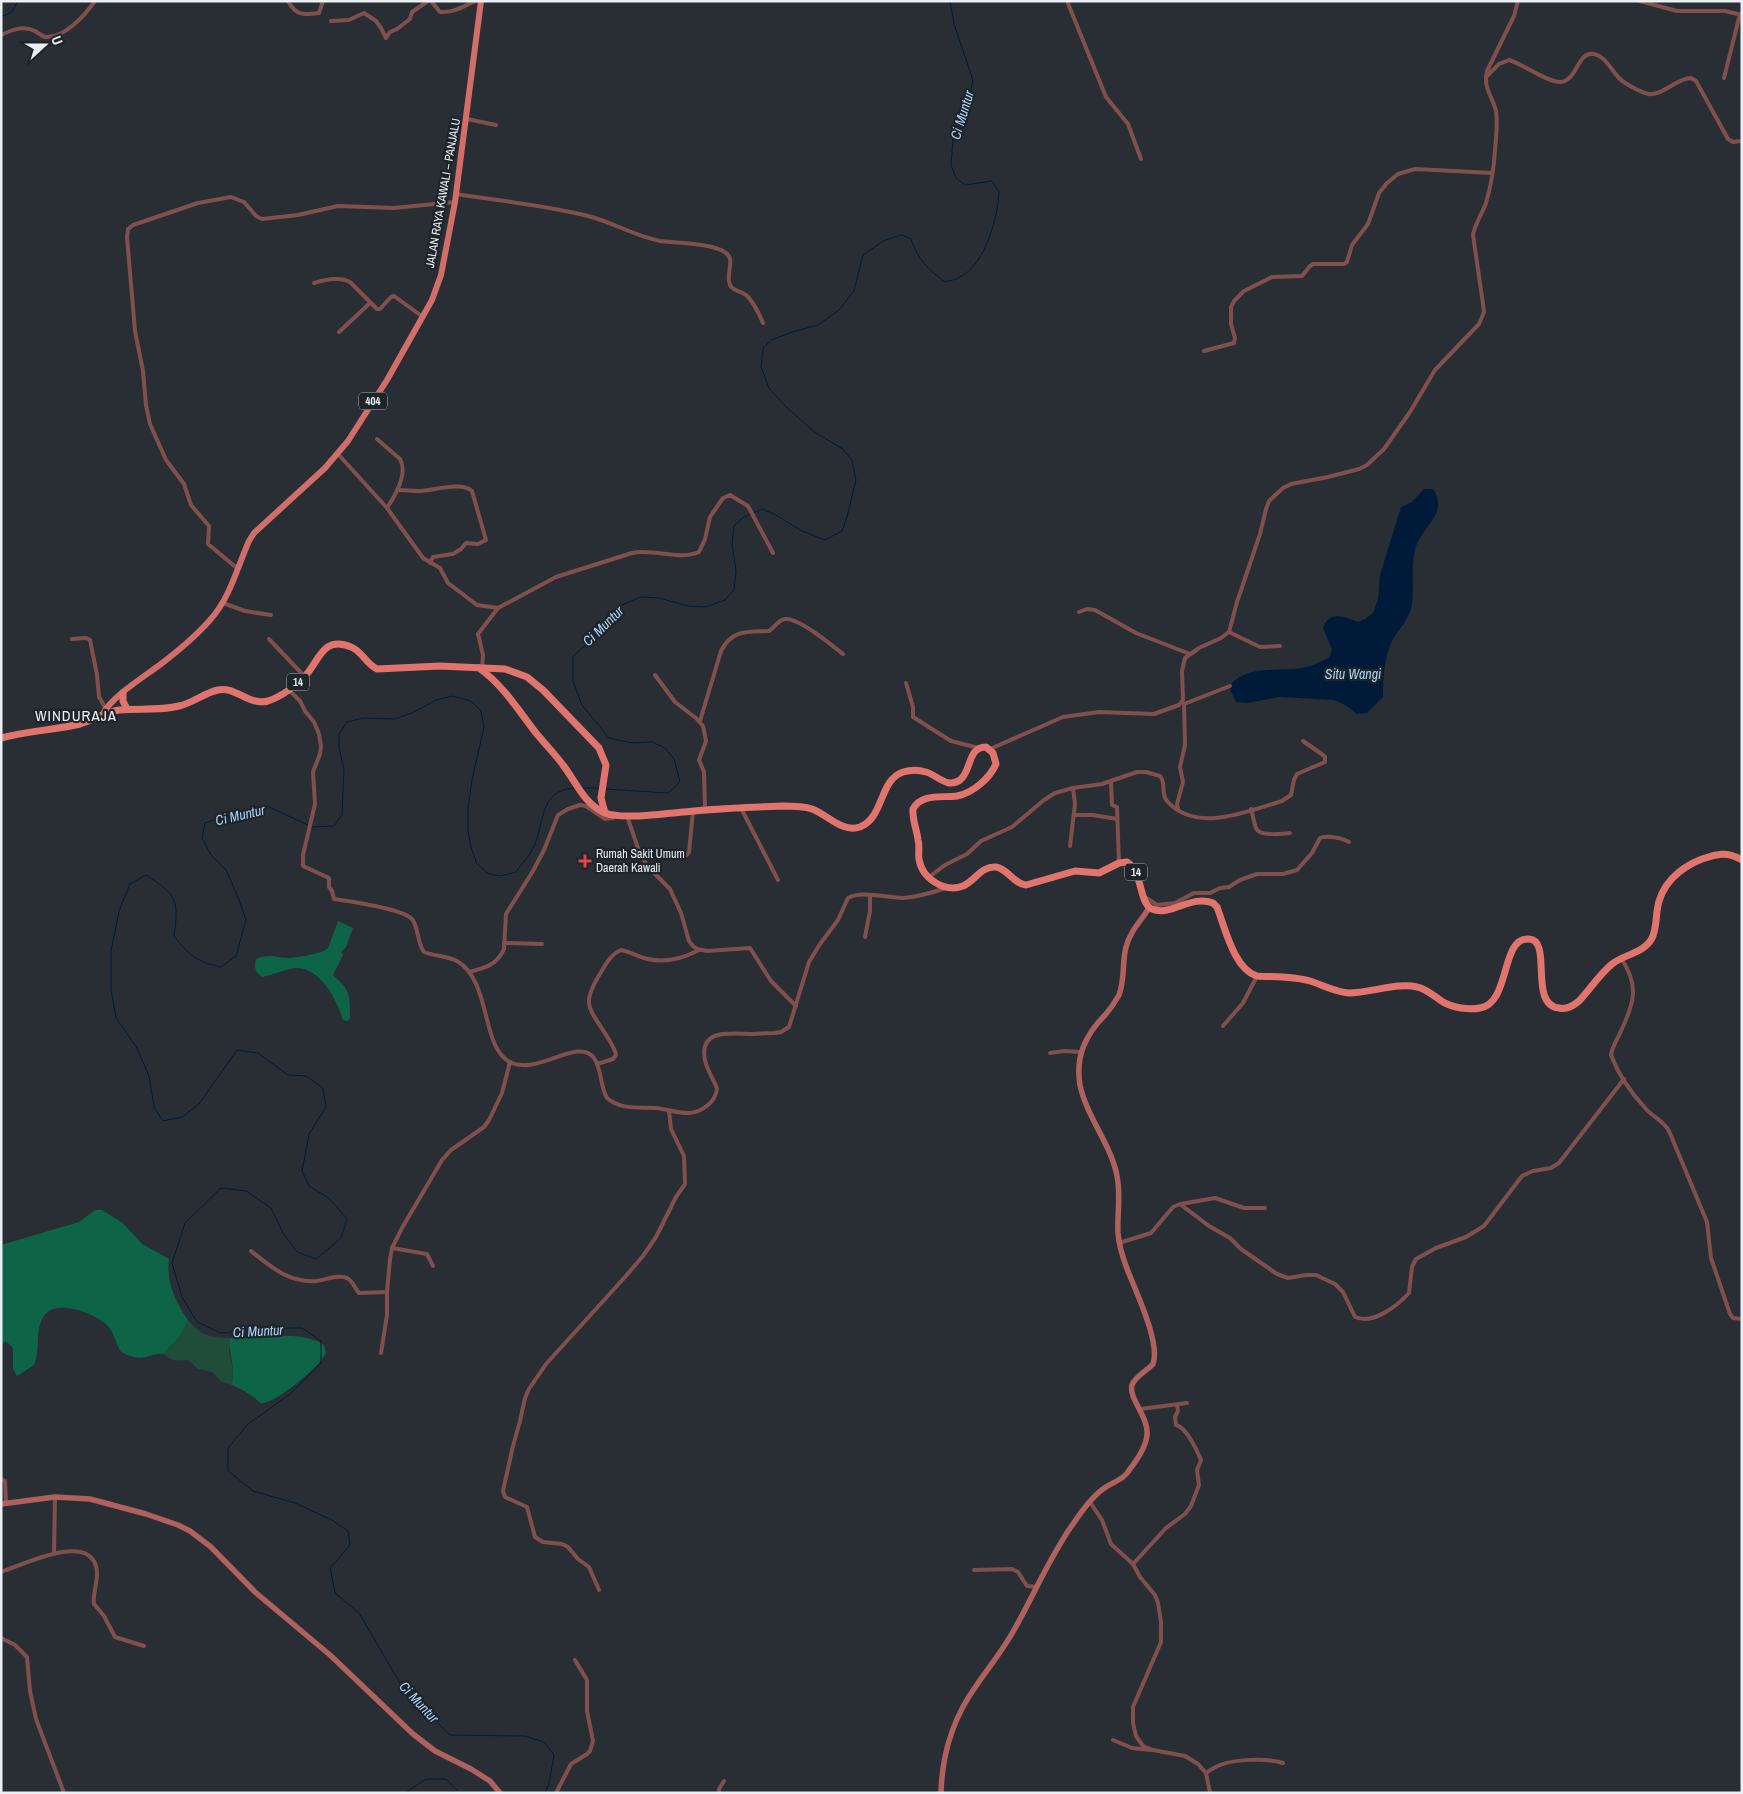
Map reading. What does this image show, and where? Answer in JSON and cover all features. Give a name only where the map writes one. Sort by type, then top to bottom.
[{"type":"highway","name":"14","points":[[1,738],[82,723],[104,712],[127,709],[159,710],[174,707],[222,690],[232,692],[255,702],[273,699],[305,677],[321,652],[338,645],[350,646],[377,669],[424,666],[505,669],[527,677],[543,690],[592,739],[602,754],[606,768],[601,793],[605,813]]},
{"type":"highway","points":[[480,668],[498,684],[563,765],[586,799],[605,813],[616,815],[628,816],[741,808],[804,807],[819,812],[843,826],[858,828],[868,822],[874,815],[888,787],[896,776],[903,772],[914,770],[926,772],[946,782],[956,782],[964,776],[973,754],[980,748],[990,748],[996,764],[989,775],[981,782],[963,794],[932,797],[923,800],[913,810],[912,816],[919,842],[920,865],[929,878],[946,888]]},
{"type":"highway","points":[[123,693],[123,701],[127,709]]},
{"type":"highway","points":[[1149,908],[1164,910],[1197,900],[1213,903],[1217,907],[1240,965],[1250,974],[1256,976],[1307,980],[1334,990],[1351,993],[1411,986],[1426,990],[1446,1004],[1454,1007],[1478,1009],[1489,1006],[1497,997],[1507,962],[1518,943],[1527,938],[1533,939],[1539,946],[1542,986],[1545,996],[1550,1005],[1561,1009],[1574,1006],[1605,971],[1621,958],[1643,947],[1650,941],[1655,930],[1658,903],[1661,895],[1671,878],[1680,870],[1691,864],[1723,853],[1742,860]]},
{"type":"highway","name":"14","points":[[946,888],[964,885],[980,872],[991,868],[1001,869],[1021,885],[1026,885],[1076,872],[1099,873],[1119,863],[1127,862],[1134,868],[1149,908]]},
{"type":"main road","name":"JALAN RAYA KAWALI – PANJALU","points":[[104,712],[123,693],[186,642],[210,620],[223,604],[249,541],[254,534],[338,454],[382,387],[423,317],[432,300],[440,275],[456,198],[481,1]]},
{"type":"main road","points":[[941,1793],[944,1756],[955,1723],[975,1687],[1015,1629],[1036,1587],[1073,1524],[1103,1489],[1123,1478],[1128,1473],[1144,1445],[1147,1431],[1143,1415],[1132,1394],[1132,1386],[1153,1364],[1155,1346],[1121,1253],[1117,1174],[1112,1158],[1089,1114],[1082,1093],[1079,1071],[1080,1052],[1085,1040],[1119,995],[1127,943],[1131,933],[1149,908]]},
{"type":"main road","points":[[4,1504],[55,1497],[90,1499],[178,1525],[198,1536],[256,1592],[330,1655],[412,1734],[435,1751],[490,1781],[500,1793]]},
{"type":"street","points":[[1,35],[23,28],[43,36],[54,35],[70,28],[80,20],[95,1]]},
{"type":"street","points":[[288,1],[294,11],[305,14],[319,12],[323,1]]},
{"type":"street","points":[[331,21],[349,20],[364,12],[376,21],[386,38],[391,32],[410,19],[412,12],[430,1],[442,12],[455,11],[476,1]]},
{"type":"street","points":[[1067,1],[1106,97],[1128,124],[1141,159]]},
{"type":"street","points":[[1179,705],[1183,700],[1183,662],[1185,658],[1229,632],[1238,597],[1270,501],[1283,488],[1291,484],[1328,477],[1367,465],[1384,449],[1410,412],[1434,370],[1479,324],[1484,312],[1473,235],[1486,201],[1492,173],[1495,151],[1496,114],[1486,88],[1485,78],[1515,13],[1518,1]]},
{"type":"street","points":[[1640,1],[1677,11],[1725,11],[1741,15],[1724,78]]},
{"type":"street","points":[[1485,78],[1499,64],[1509,60],[1555,81],[1565,81],[1572,75],[1585,56],[1592,54],[1600,56],[1621,80],[1646,93],[1657,93],[1685,79],[1691,78],[1696,81],[1728,139],[1733,142],[1742,141]]},
{"type":"street","points":[[467,119],[496,125]]},
{"type":"street","points":[[1204,351],[1234,343],[1235,338],[1230,320],[1231,307],[1234,301],[1246,290],[1272,277],[1302,276],[1313,264],[1344,264],[1347,262],[1352,245],[1368,224],[1379,193],[1398,174],[1415,169],[1492,173]]},
{"type":"street","points":[[238,569],[208,544],[209,526],[191,505],[185,486],[168,463],[152,430],[146,405],[143,372],[135,331],[127,237],[128,229],[132,225],[198,203],[232,198],[244,202],[256,216],[262,219],[298,215],[338,206],[382,209],[456,198],[575,213],[597,218],[659,240],[722,250],[731,259],[728,276],[731,288],[748,296],[763,323]]},
{"type":"street","points":[[314,283],[345,279],[376,309],[380,310],[394,296],[423,317]]},
{"type":"street","points":[[339,332],[370,303]]},
{"type":"street","points":[[377,440],[402,462],[399,490],[387,508]]},
{"type":"street","points":[[338,454],[387,508],[423,558],[440,568],[449,584],[478,605],[498,608]]},
{"type":"street","points":[[399,490],[416,491],[458,487],[469,488],[472,491],[486,540],[479,544],[466,543],[455,553],[434,557],[430,563]]},
{"type":"street","points":[[480,668],[483,655],[478,634],[498,608],[556,577],[632,553],[643,551],[668,554],[696,554],[702,549],[704,544],[709,519],[724,496],[732,496],[746,503],[773,553]]},
{"type":"street","points":[[223,604],[245,611],[271,615]]},
{"type":"street","points":[[1079,612],[1087,609],[1095,610],[1136,632],[1190,654]]},
{"type":"street","points":[[700,721],[721,651],[725,644],[740,633],[769,631],[786,619],[806,626],[843,654]]},
{"type":"street","points":[[1229,632],[1260,647],[1280,646]]},
{"type":"street","points":[[72,639],[86,638],[90,640],[97,675],[98,697],[104,712]]},
{"type":"street","points":[[269,639],[305,677]]},
{"type":"street","points":[[655,675],[675,702],[700,721],[706,734],[700,757],[704,772],[705,810]]},
{"type":"street","points":[[906,682],[913,707],[912,717],[951,741],[980,748]]},
{"type":"street","points":[[990,748],[1063,716],[1099,712],[1154,714],[1230,686]]},
{"type":"street","points":[[288,690],[300,701],[305,712],[314,722],[321,742],[320,754],[313,772],[315,801],[302,863],[305,868],[328,878],[333,898],[369,904],[409,917],[414,924],[420,947],[424,952],[455,960],[469,972],[484,1007],[496,1048],[510,1062],[521,1065],[535,1064],[580,1050],[590,1055],[597,1064],[604,1093],[609,1100],[625,1107],[654,1108],[681,1114],[693,1114],[702,1110],[714,1099],[717,1089],[707,1067],[704,1054],[705,1044],[710,1039],[722,1034],[781,1032],[790,1024],[809,962],[838,920],[848,898],[854,895],[890,898],[914,897],[946,888]]},
{"type":"street","points":[[1178,809],[1177,804],[1183,782],[1180,767],[1185,745],[1184,704]]},
{"type":"street","points":[[929,878],[945,865],[967,854],[982,841],[1012,827],[1050,796],[1073,788],[1111,781],[1137,772],[1146,772],[1160,776],[1164,782],[1163,792],[1165,799],[1178,809],[1195,816],[1212,818],[1287,798],[1292,792],[1297,774],[1326,762],[1323,755],[1303,741]]},
{"type":"street","points":[[1111,781],[1112,804],[1117,807],[1119,863]]},
{"type":"street","points":[[1070,846],[1074,815],[1073,788]]},
{"type":"street","points":[[469,972],[485,968],[497,961],[502,953],[506,914],[534,871],[558,816],[562,812],[580,805],[586,806],[605,819],[613,818],[616,815]]},
{"type":"street","points":[[741,808],[778,880]]},
{"type":"street","points":[[1251,809],[1258,831],[1278,835],[1290,833]]},
{"type":"street","points":[[681,856],[687,855],[689,852],[693,811]]},
{"type":"street","points":[[1074,815],[1093,815],[1117,819]]},
{"type":"street","points":[[628,816],[640,854],[648,867],[670,889],[681,913],[689,941],[693,946],[699,950],[707,951],[750,948],[772,981],[796,1006]]},
{"type":"street","points":[[1143,896],[1156,905],[1173,904],[1194,893],[1210,893],[1251,876],[1263,873],[1284,874],[1297,870],[1312,853],[1318,840],[1322,837],[1349,842]]},
{"type":"street","points":[[865,937],[870,911],[870,896]]},
{"type":"street","points":[[504,943],[542,944]]},
{"type":"street","points":[[597,1064],[613,1059],[616,1055],[613,1046],[590,1010],[588,999],[592,988],[611,958],[622,950],[654,960],[671,960],[688,956],[699,950]]},
{"type":"street","points":[[1621,958],[1631,974],[1634,990],[1627,1017],[1611,1055],[1624,1079],[1648,1111],[1665,1124],[1669,1131],[1707,1222],[1711,1258],[1730,1314],[1733,1318],[1742,1319]]},
{"type":"street","points":[[1223,1026],[1243,1003],[1256,976]]},
{"type":"street","points":[[1050,1053],[1064,1051],[1080,1052]]},
{"type":"street","points":[[381,1353],[387,1315],[387,1292],[392,1248],[436,1167],[451,1150],[484,1127],[489,1120],[502,1093],[510,1062]]},
{"type":"street","points":[[1178,1204],[1230,1238],[1241,1249],[1277,1274],[1288,1278],[1316,1275],[1335,1284],[1343,1292],[1355,1317],[1361,1319],[1372,1318],[1382,1314],[1408,1295],[1412,1267],[1418,1258],[1472,1234],[1488,1222],[1518,1179],[1533,1171],[1551,1168],[1559,1163],[1624,1079]]},
{"type":"street","points":[[599,1590],[589,1567],[578,1559],[568,1547],[562,1544],[543,1542],[536,1537],[533,1533],[526,1508],[505,1497],[503,1491],[512,1446],[529,1389],[546,1364],[643,1256],[656,1237],[676,1197],[686,1182],[684,1156],[671,1129],[669,1111]]},
{"type":"street","points":[[1120,1243],[1151,1233],[1168,1212],[1178,1204],[1215,1198],[1244,1208],[1265,1208]]},
{"type":"street","points":[[392,1248],[427,1254],[433,1266]]},
{"type":"street","points":[[250,1251],[278,1272],[287,1276],[315,1281],[344,1277],[351,1282],[359,1293],[387,1292]]},
{"type":"street","points":[[1140,1409],[1187,1404]]},
{"type":"street","points":[[1133,1564],[1164,1530],[1190,1509],[1198,1489],[1197,1470],[1200,1460],[1182,1426],[1176,1424],[1174,1417],[1178,1411],[1177,1405]]},
{"type":"street","points":[[1,1478],[5,1481],[4,1504]]},
{"type":"street","points":[[54,1554],[55,1497]]},
{"type":"street","points":[[1090,1502],[1102,1520],[1113,1546],[1133,1564],[1156,1598],[1161,1622],[1161,1642],[1136,1699],[1132,1715],[1134,1730],[1140,1742],[1143,1746],[1153,1750]]},
{"type":"street","points":[[1,1572],[67,1551],[79,1551],[88,1554],[92,1558],[97,1572],[94,1604],[104,1616],[115,1637],[144,1646]]},
{"type":"street","points":[[974,1570],[1012,1568],[1018,1572],[1027,1586],[1036,1587]]},
{"type":"street","points":[[1,1638],[15,1645],[27,1657],[30,1691],[36,1719],[64,1793]]},
{"type":"street","points":[[556,1793],[568,1768],[574,1761],[590,1751],[593,1741],[587,1711],[587,1680],[575,1660]]},
{"type":"street","points":[[1113,1740],[1138,1749],[1185,1756],[1198,1764],[1206,1773],[1210,1793]]},
{"type":"street","points":[[1206,1773],[1219,1765],[1227,1763],[1261,1760],[1275,1760],[1284,1763]]},
{"type":"street","points":[[718,1793],[724,1781]]},
{"type":"green space","points":[[338,921],[353,928],[346,947],[341,952],[343,955],[333,975],[348,993],[350,1018],[348,1021],[343,1020],[337,1003],[327,986],[313,973],[305,969],[296,968],[262,977],[255,967],[256,959],[261,957],[292,958],[324,951],[328,948]]},
{"type":"green space","points":[[95,1210],[102,1210],[123,1223],[142,1244],[169,1259],[168,1267],[172,1291],[188,1320],[180,1336],[163,1354],[143,1358],[121,1352],[111,1331],[101,1320],[75,1309],[57,1308],[49,1311],[41,1322],[34,1365],[17,1376],[13,1369],[13,1348],[7,1342],[4,1342],[1,1346],[1,1245],[79,1222]]},
{"type":"green space","points":[[188,1320],[206,1335],[230,1338],[229,1353],[233,1367],[232,1385],[222,1382],[212,1372],[198,1369],[188,1360],[175,1360],[163,1354],[180,1336]]},
{"type":"green space","points":[[295,1336],[311,1339],[324,1345],[326,1353],[316,1366],[287,1391],[268,1402],[262,1403],[232,1385],[233,1368],[230,1338]]},
{"type":"water","name":"Situ Wangi","points":[[1424,489],[1433,489],[1438,506],[1436,514],[1422,534],[1415,550],[1412,604],[1406,620],[1392,641],[1387,654],[1383,697],[1367,713],[1357,714],[1334,700],[1280,697],[1247,703],[1236,702],[1229,687],[1236,679],[1265,670],[1307,667],[1329,658],[1332,649],[1323,628],[1326,622],[1338,616],[1358,622],[1373,613],[1378,599],[1380,575],[1401,507],[1412,502]]},
{"type":"waterway","points":[[1,17],[12,12],[18,1]]},
{"type":"waterway","name":"Ci Muntur","points":[[606,789],[668,793],[680,782],[674,759],[665,748],[652,742],[632,743],[609,738],[582,705],[573,681],[573,656],[587,644],[596,630],[618,607],[640,597],[659,598],[688,606],[706,607],[725,600],[734,590],[736,571],[732,544],[734,526],[744,517],[762,509],[776,515],[800,530],[825,540],[842,531],[847,517],[856,480],[852,460],[843,449],[816,433],[785,406],[769,388],[761,367],[763,348],[771,340],[818,325],[839,310],[854,291],[863,255],[885,240],[902,235],[911,239],[924,264],[945,282],[958,278],[969,271],[983,251],[993,227],[999,192],[992,181],[965,185],[956,178],[951,165],[953,140],[968,104],[973,80],[954,24],[950,1]]},
{"type":"waterway","name":"Ci Muntur","points":[[312,827],[334,826],[342,815],[344,769],[339,748],[339,734],[347,722],[363,718],[394,719],[412,713],[436,700],[453,696],[471,701],[481,711],[484,727],[472,780],[468,809],[468,830],[477,864],[489,874],[501,876],[516,872],[532,850],[548,802],[554,795],[563,790],[575,788]]},
{"type":"waterway","name":"Ci Muntur","points":[[581,788],[600,788]]},
{"type":"waterway","name":"Ci Muntur","points":[[308,825],[267,806],[205,823],[202,838],[211,855],[226,870],[246,920],[236,956],[221,967],[194,957],[179,943],[174,936],[176,906],[170,894],[146,875],[130,884],[119,911],[111,951],[111,989],[116,1018],[137,1048],[149,1076],[154,1107],[163,1121],[182,1117],[199,1104],[237,1050],[258,1053],[288,1075],[306,1076],[323,1088],[326,1107],[309,1134],[302,1171],[309,1186],[330,1199],[347,1219],[341,1238],[316,1259],[297,1252],[283,1233],[271,1208],[246,1191],[221,1188],[185,1223],[172,1263],[182,1297],[197,1322],[221,1333],[266,1328],[302,1328],[321,1341],[321,1363],[290,1394],[247,1425],[228,1448],[228,1471],[253,1491],[295,1503],[332,1520],[348,1531],[350,1545],[330,1568],[335,1593],[359,1613],[404,1690],[450,1735],[525,1736],[544,1742],[554,1755],[549,1784],[545,1793]]},
{"type":"waterway","name":"Ci Muntur","points":[[405,1793],[426,1779],[446,1779],[460,1793]]},
{"type":"place","name":"Rumah Sakit Umum Daerah Kawali","points":[[585,861]]},
{"type":"district","name":"WINDURAJA","points":[[76,715]]}]
